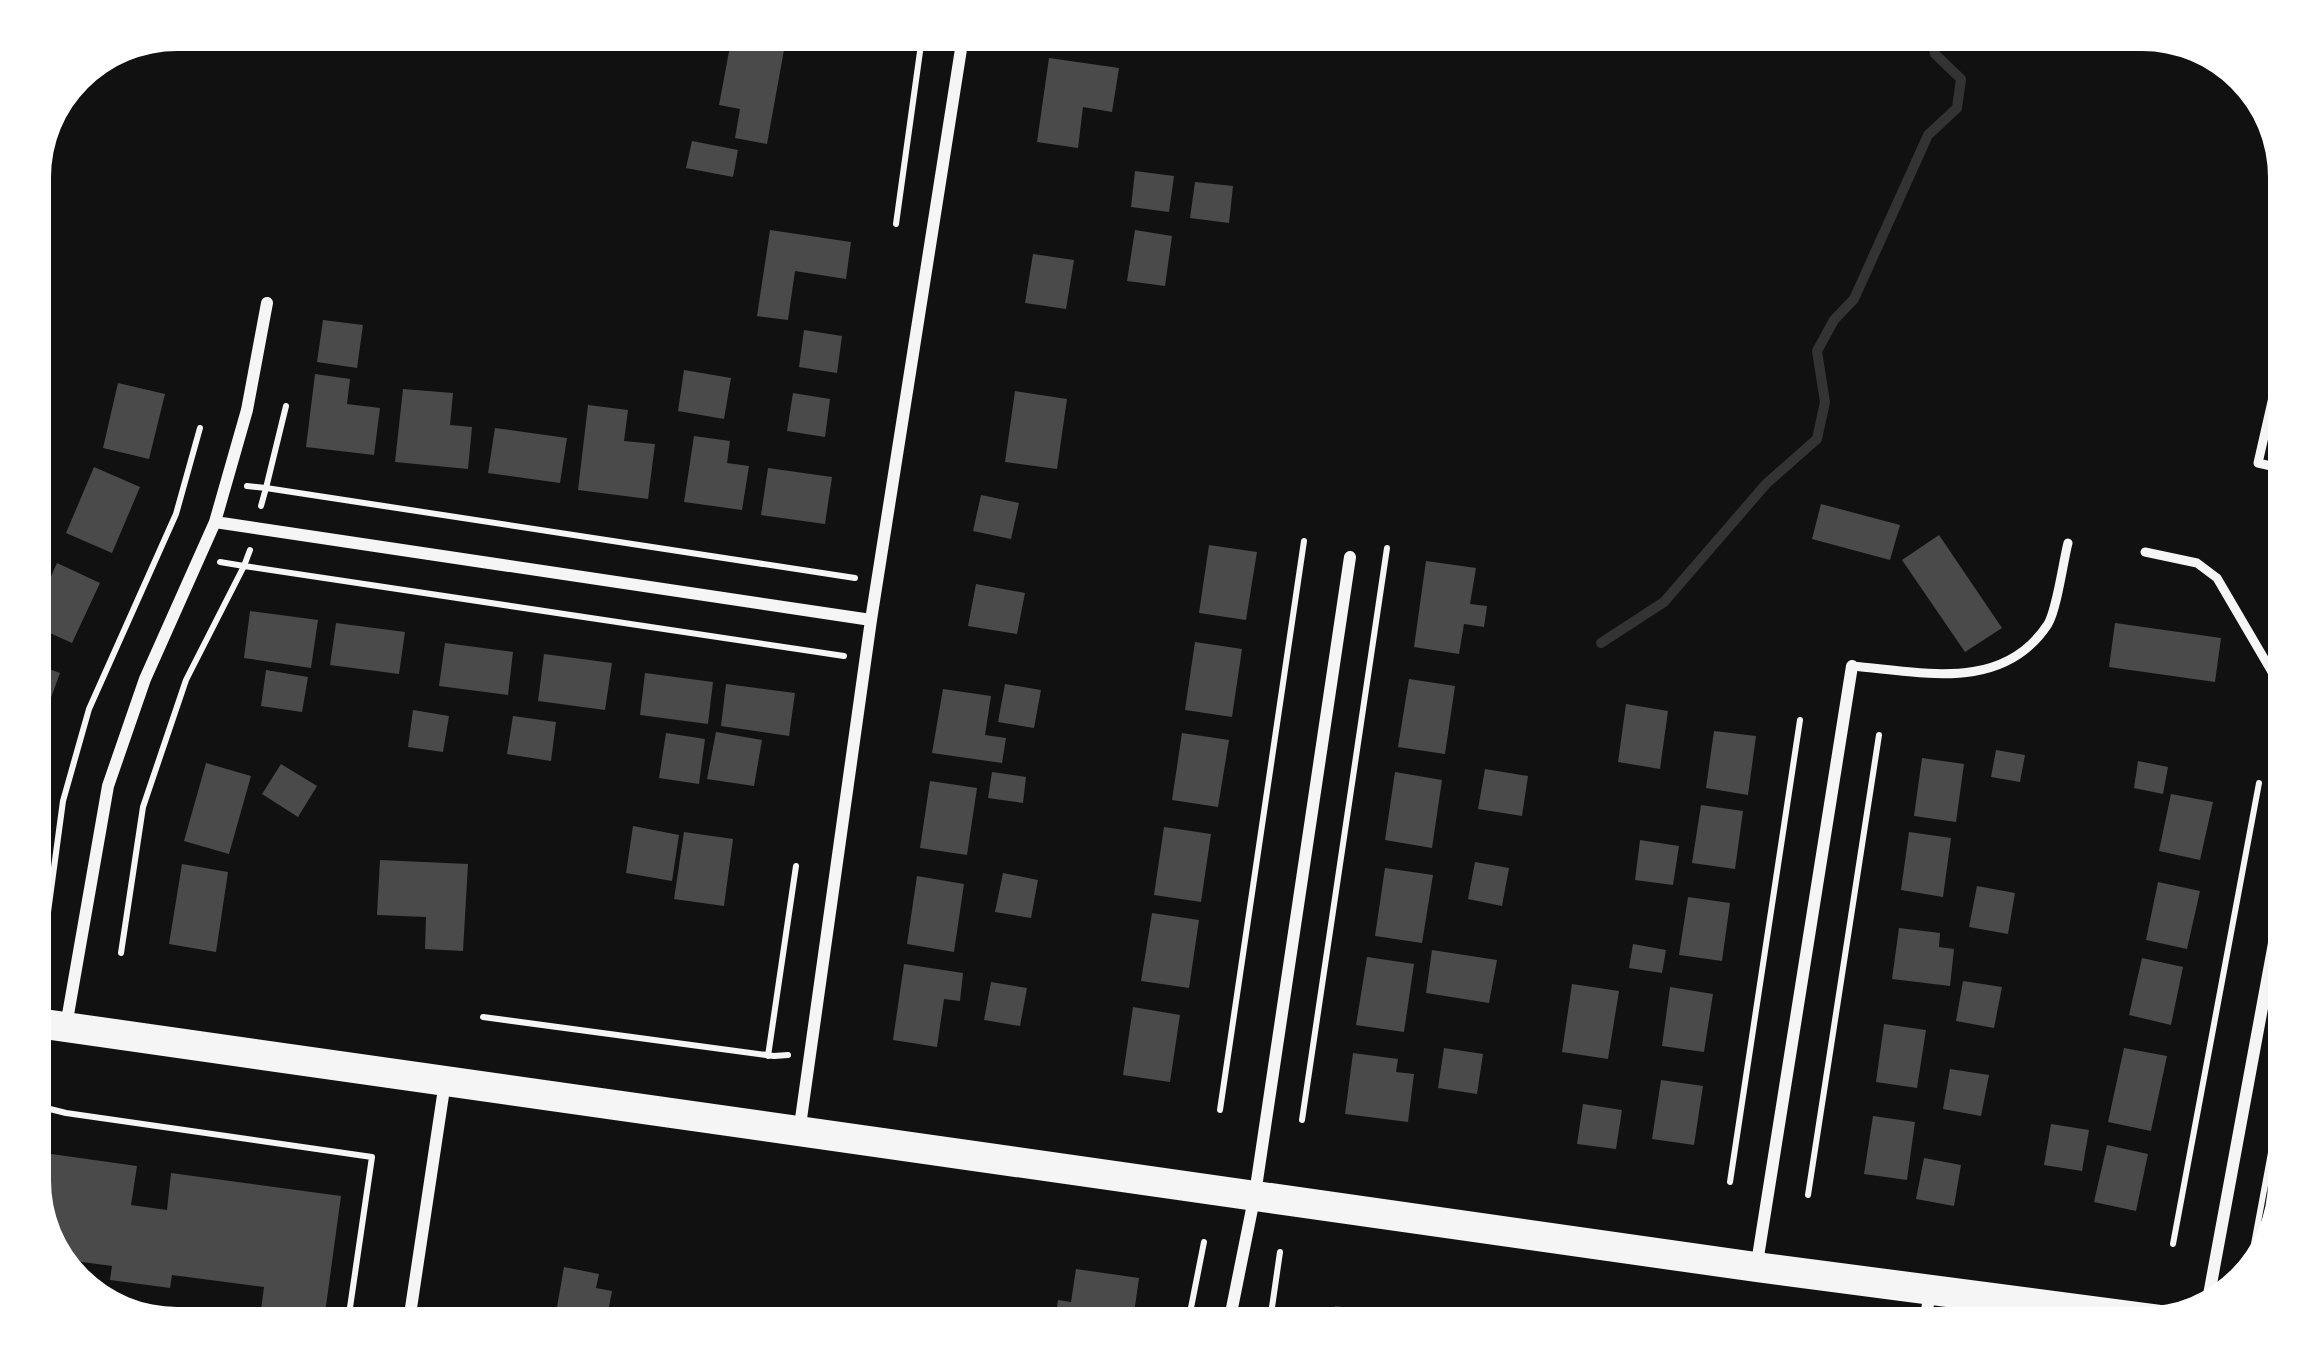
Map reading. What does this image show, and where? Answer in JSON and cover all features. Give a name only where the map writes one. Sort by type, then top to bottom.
[{"type":"main road","points":[[51,1025],[2057,1307]]},
{"type":"street","points":[[799,1133],[871,620],[961,51]]},
{"type":"street","points":[[66,1027],[108,787],[145,679],[215,522],[247,410],[268,302]]},
{"type":"street","points":[[215,522],[871,620]]},
{"type":"street","points":[[1232,1307],[1255,1194],[1350,556]]},
{"type":"street","points":[[1756,1267],[1852,666]]},
{"type":"street","points":[[2211,1286],[2268,976]]},
{"type":"street","points":[[411,1307],[446,1081]]},
{"type":"street","points":[[1927,1307],[1930,1291]]},
{"type":"lane","points":[[2268,419],[2258,463],[2268,465]]},
{"type":"lane","points":[[1852,666],[1973,674],[2018,656],[2050,621],[2068,543]]},
{"type":"lane","points":[[2145,551],[2198,563],[2217,578],[2268,665]]},
{"type":"path","points":[[896,224],[920,51]]},
{"type":"path","points":[[286,406],[266,488],[878,581]]},
{"type":"path","points":[[51,894],[63,801],[88,709],[176,514],[200,428]]},
{"type":"path","points":[[1220,1110],[1304,541]]},
{"type":"path","points":[[1302,1120],[1387,548]]},
{"type":"path","points":[[121,953],[143,807],[186,680],[250,549]]},
{"type":"path","points":[[199,558],[866,659]]},
{"type":"path","points":[[1730,1182],[1799,720]]},
{"type":"path","points":[[1808,1196],[1879,735]]},
{"type":"path","points":[[2173,1244],[2259,783]]},
{"type":"path","points":[[768,1055],[796,866]]},
{"type":"path","points":[[482,1017],[768,1055],[810,1054]]},
{"type":"path","points":[[51,1109],[372,1156],[350,1307]]},
{"type":"path","points":[[2256,1233],[2268,1169]]},
{"type":"path","points":[[1191,1307],[1204,1242]]},
{"type":"path","points":[[1272,1307],[1280,1252]]},
{"type":"building","points":[[729,51],[784,51],[767,144],[735,138],[740,109],[719,105]]},
{"type":"building","points":[[1049,58],[1119,68],[1112,112],[1083,107],[1078,148],[1037,142]]},
{"type":"building","points":[[692,141],[738,150],[733,177],[686,168]]},
{"type":"building","points":[[1135,171],[1174,176],[1169,212],[1131,207]]},
{"type":"building","points":[[1195,182],[1233,186],[1229,223],[1190,218]]},
{"type":"building","points":[[770,230],[851,242],[846,279],[795,271],[788,320],[757,316]]},
{"type":"building","points":[[1135,230],[1172,236],[1165,286],[1127,281]]},
{"type":"building","points":[[1033,254],[1074,260],[1066,309],[1025,303]]},
{"type":"building","points":[[323,320],[363,325],[357,368],[317,362]]},
{"type":"building","points":[[804,330],[842,336],[837,373],[799,367]]},
{"type":"building","points":[[684,370],[731,378],[724,419],[678,411]]},
{"type":"building","points":[[315,374],[350,379],[347,404],[380,408],[374,455],[306,447]]},
{"type":"building","points":[[118,383],[165,394],[149,459],[103,448]]},
{"type":"building","points":[[403,389],[453,393],[450,425],[472,427],[468,469],[395,462]]},
{"type":"building","points":[[1015,391],[1067,399],[1057,469],[1005,462]]},
{"type":"building","points":[[793,393],[830,399],[825,437],[787,431]]},
{"type":"building","points":[[588,405],[628,410],[624,441],[655,444],[648,499],[578,490]]},
{"type":"building","points":[[495,428],[567,438],[560,483],[488,473]]},
{"type":"building","points":[[694,436],[730,441],[727,463],[749,466],[742,510],[684,502]]},
{"type":"building","points":[[94,467],[140,487],[112,553],[66,533]]},
{"type":"building","points":[[768,468],[832,477],[825,524],[761,515]]},
{"type":"building","points":[[981,495],[1019,503],[1011,539],[973,531]]},
{"type":"building","points":[[1821,504],[1900,525],[1890,560],[1812,539]]},
{"type":"building","points":[[1939,535],[2002,628],[1965,652],[1902,560]]},
{"type":"building","points":[[1209,545],[1257,552],[1246,620],[1199,613]]},
{"type":"building","points":[[1426,561],[1476,568],[1470,604],[1487,606],[1484,627],[1464,624],[1459,654],[1414,647]]},
{"type":"building","points":[[57,563],[100,583],[72,643],[51,634],[51,577]]},
{"type":"building","points":[[976,584],[1025,593],[1017,634],[968,626]]},
{"type":"building","points":[[250,611],[318,620],[311,668],[244,658]]},
{"type":"building","points":[[336,623],[405,632],[399,674],[330,665]]},
{"type":"building","points":[[2115,623],[2221,638],[2215,682],[2109,667]]},
{"type":"building","points":[[1195,642],[1242,649],[1232,717],[1185,710]]},
{"type":"building","points":[[445,643],[513,652],[508,695],[439,686]]},
{"type":"building","points":[[544,654],[612,663],[605,710],[538,701]]},
{"type":"building","points":[[51,670],[60,673],[51,698]]},
{"type":"building","points":[[266,670],[308,677],[302,712],[261,706]]},
{"type":"building","points":[[645,673],[713,682],[708,724],[640,715]]},
{"type":"building","points":[[1409,679],[1455,686],[1445,754],[1398,747]]},
{"type":"building","points":[[726,684],[795,693],[789,736],[721,726]]},
{"type":"building","points":[[1005,684],[1041,690],[1034,728],[998,722]]},
{"type":"building","points":[[943,689],[991,696],[985,735],[1006,738],[1002,763],[932,753]]},
{"type":"building","points":[[1626,704],[1668,711],[1660,769],[1618,762]]},
{"type":"building","points":[[413,710],[449,716],[443,752],[408,747]]},
{"type":"building","points":[[513,716],[556,722],[551,761],[507,754]]},
{"type":"building","points":[[1714,731],[1756,736],[1748,795],[1706,788]]},
{"type":"building","points":[[716,732],[762,740],[754,786],[707,779]]},
{"type":"building","points":[[666,733],[705,739],[699,784],[659,778]]},
{"type":"building","points":[[1182,733],[1229,740],[1218,807],[1172,800]]},
{"type":"building","points":[[1996,750],[2025,755],[2020,782],[1991,777]]},
{"type":"building","points":[[1922,758],[1964,764],[1956,822],[1914,816]]},
{"type":"building","points":[[2138,761],[2168,767],[2163,794],[2134,788]]},
{"type":"building","points":[[206,763],[251,776],[229,854],[184,841]]},
{"type":"building","points":[[281,764],[317,786],[298,817],[262,794]]},
{"type":"building","points":[[1485,769],[1528,776],[1522,816],[1478,809]]},
{"type":"building","points":[[992,772],[1026,777],[1023,803],[988,798]]},
{"type":"building","points":[[1395,772],[1442,780],[1432,848],[1385,840]]},
{"type":"building","points":[[930,781],[977,788],[967,855],[920,848]]},
{"type":"building","points":[[2171,794],[2213,802],[2200,860],[2159,851]]},
{"type":"building","points":[[1701,805],[1743,811],[1735,869],[1692,863]]},
{"type":"building","points":[[633,826],[679,835],[672,881],[626,873]]},
{"type":"building","points":[[1164,827],[1211,834],[1201,902],[1154,895]]},
{"type":"building","points":[[684,832],[733,839],[724,906],[674,899]]},
{"type":"building","points":[[1909,832],[1951,838],[1943,897],[1901,890]]},
{"type":"building","points":[[1640,840],[1679,846],[1673,885],[1635,880]]},
{"type":"building","points":[[380,860],[468,864],[463,951],[425,949],[426,917],[377,915]]},
{"type":"building","points":[[1475,862],[1509,868],[1502,906],[1468,899]]},
{"type":"building","points":[[182,864],[228,872],[216,952],[169,944]]},
{"type":"building","points":[[1385,868],[1433,875],[1422,943],[1375,936]]},
{"type":"building","points":[[1003,873],[1038,880],[1031,918],[995,912]]},
{"type":"building","points":[[917,876],[964,884],[954,952],[907,944]]},
{"type":"building","points":[[2158,882],[2200,891],[2187,949],[2146,940]]},
{"type":"building","points":[[1977,886],[2015,893],[2008,934],[1969,927]]},
{"type":"building","points":[[1688,897],[1730,903],[1722,961],[1679,955]]},
{"type":"building","points":[[1152,913],[1199,920],[1189,988],[1141,981]]},
{"type":"building","points":[[1899,928],[1940,933],[1939,947],[1954,949],[1950,986],[1892,979]]},
{"type":"building","points":[[1633,944],[1666,950],[1662,973],[1629,968]]},
{"type":"building","points":[[1432,950],[1497,960],[1489,1003],[1426,993]]},
{"type":"building","points":[[1367,957],[1414,964],[1404,1032],[1356,1025]]},
{"type":"building","points":[[2142,958],[2183,967],[2171,1025],[2129,1015]]},
{"type":"building","points":[[904,964],[963,973],[960,1001],[944,999],[937,1047],[893,1040]]},
{"type":"building","points":[[1963,981],[2002,987],[1994,1028],[1956,1021]]},
{"type":"building","points":[[991,982],[1027,988],[1020,1026],[984,1020]]},
{"type":"building","points":[[1572,984],[1619,991],[1608,1059],[1562,1052]]},
{"type":"building","points":[[1670,987],[1713,994],[1704,1052],[1662,1046]]},
{"type":"building","points":[[1133,1007],[1180,1015],[1170,1082],[1123,1075]]},
{"type":"building","points":[[1884,1024],[1926,1030],[1917,1088],[1876,1082]]},
{"type":"building","points":[[1444,1048],[1483,1054],[1477,1094],[1438,1088]]},
{"type":"building","points":[[2124,1048],[2167,1056],[2151,1131],[2108,1122]]},
{"type":"building","points":[[1353,1053],[1398,1059],[1396,1072],[1414,1074],[1408,1122],[1345,1114]]},
{"type":"building","points":[[1950,1069],[1989,1075],[1981,1116],[1943,1109]]},
{"type":"building","points":[[1661,1080],[1703,1086],[1694,1145],[1652,1139]]},
{"type":"building","points":[[1583,1104],[1622,1110],[1616,1149],[1577,1144]]},
{"type":"building","points":[[1873,1116],[1915,1122],[1907,1180],[1864,1174]]},
{"type":"building","points":[[2051,1124],[2089,1130],[2082,1171],[2044,1165]]},
{"type":"building","points":[[2107,1145],[2148,1154],[2136,1211],[2094,1202]]},
{"type":"building","points":[[51,1154],[137,1166],[131,1205],[167,1210],[171,1173],[341,1196],[326,1307],[261,1307],[264,1287],[172,1275],[170,1288],[110,1280],[112,1266],[81,1262],[64,1237],[53,1206]]},
{"type":"building","points":[[1924,1158],[1961,1165],[1954,1206],[1916,1199]]},
{"type":"building","points":[[564,1267],[599,1274],[596,1288],[612,1291],[609,1307],[557,1307]]},
{"type":"building","points":[[1076,1269],[1139,1278],[1135,1307],[1057,1307],[1058,1300],[1071,1302]]},
{"type":"waterway","points":[[1601,643],[1664,602],[1766,484],[1817,439],[1825,402],[1817,351],[1834,320],[1854,299],[1928,135],[1957,108],[1961,79],[1934,51]]}]
